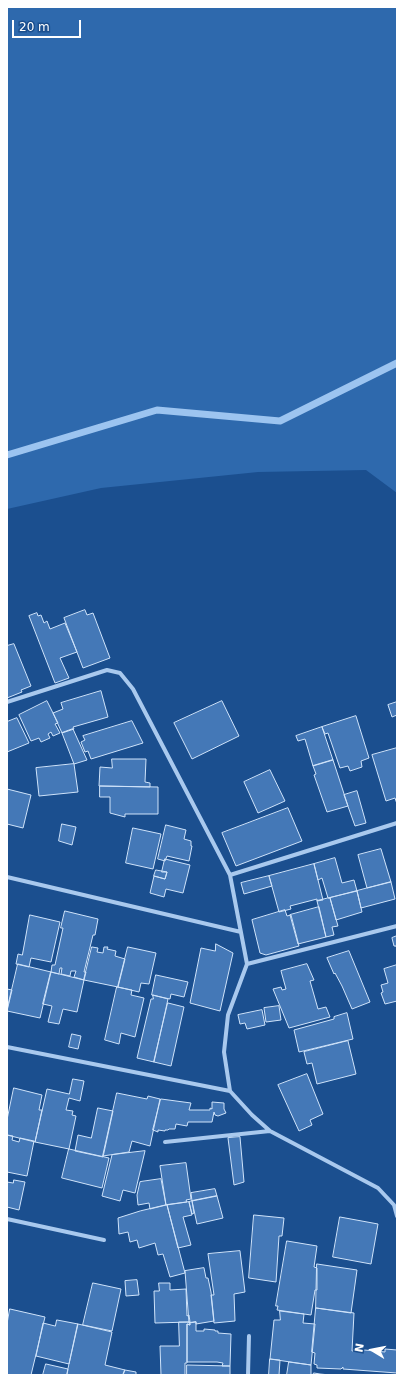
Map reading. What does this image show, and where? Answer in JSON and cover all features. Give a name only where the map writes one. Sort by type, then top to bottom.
[{"type":"street","points":[[7,702],[107,670],[120,673],[133,689],[230,875],[247,964],[228,1015],[224,1052],[230,1091],[252,1115],[270,1131],[378,1188],[394,1206],[397,1216]]},
{"type":"street","points":[[230,875],[397,823]]},
{"type":"street","points":[[7,877],[241,932]]},
{"type":"street","points":[[247,964],[397,926]]},
{"type":"street","points":[[7,1047],[230,1091]]},
{"type":"street","points":[[165,1142],[270,1131]]},
{"type":"street","points":[[7,1219],[104,1240]]},
{"type":"street","points":[[248,1375],[249,1336]]},
{"type":"shaded area","points":[[7,7],[397,7],[397,493],[366,470],[258,472],[101,488],[7,509]]},
{"type":"building","points":[[85,610],[87,615],[93,613],[110,658],[83,668],[64,618]]},
{"type":"building","points":[[37,613],[38,616],[41,615],[44,623],[47,621],[50,629],[65,623],[77,652],[60,658],[69,678],[55,683],[29,616]]},
{"type":"building","points":[[14,644],[31,686],[21,690],[22,692],[7,698],[7,646]]},
{"type":"building","points":[[101,691],[108,717],[73,727],[74,729],[62,733],[53,713],[63,709],[61,703]]},
{"type":"building","points":[[47,701],[58,723],[55,724],[60,733],[53,736],[51,732],[48,734],[50,738],[41,742],[39,738],[31,741],[19,715]]},
{"type":"building","points":[[222,701],[239,736],[192,759],[174,723]]},
{"type":"building","points":[[397,702],[397,715],[392,717],[388,705]]},
{"type":"building","points":[[356,716],[369,758],[361,761],[362,767],[350,771],[348,766],[340,768],[328,733],[325,734],[322,727]]},
{"type":"building","points":[[17,718],[29,743],[7,752],[7,722]]},
{"type":"building","points":[[132,721],[143,743],[91,759],[88,751],[85,752],[81,742],[85,740],[83,736]]},
{"type":"building","points":[[322,727],[333,760],[313,766],[305,739],[298,741],[296,736]]},
{"type":"building","points":[[73,729],[87,760],[74,764],[62,733]]},
{"type":"building","points":[[397,748],[397,804],[395,798],[386,801],[372,755]]},
{"type":"building","points":[[112,759],[146,759],[145,782],[150,783],[150,787],[99,786],[100,767],[112,768]]},
{"type":"building","points":[[333,760],[348,806],[327,812],[314,775],[316,774],[313,766]]},
{"type":"building","points":[[74,764],[78,792],[39,796],[36,768]]},
{"type":"building","points":[[270,770],[285,801],[258,813],[244,782]]},
{"type":"building","points":[[100,786],[158,787],[158,814],[125,814],[125,817],[110,813],[110,797],[100,797]]},
{"type":"building","points":[[7,789],[31,795],[23,828],[7,824]]},
{"type":"building","points":[[357,791],[366,823],[355,826],[344,795]]},
{"type":"building","points":[[288,808],[302,841],[236,866],[222,833]]},
{"type":"building","points":[[62,824],[76,827],[72,845],[59,841]]},
{"type":"building","points":[[166,825],[186,830],[184,839],[191,841],[192,846],[189,861],[167,856],[165,861],[158,859]]},
{"type":"building","points":[[133,828],[161,834],[153,869],[126,863]]},
{"type":"building","points":[[381,849],[391,882],[367,888],[358,855]]},
{"type":"building","points":[[335,858],[342,883],[354,880],[357,891],[328,898],[322,878],[318,880],[314,864]]},
{"type":"building","points":[[165,859],[190,865],[183,893],[166,889],[164,897],[150,893],[154,876],[165,879],[167,872],[162,872]]},
{"type":"building","points":[[314,864],[323,900],[317,901],[317,899],[290,906],[291,909],[279,912],[269,876]]},
{"type":"building","points":[[156,870],[167,872],[165,879],[154,876]]},
{"type":"building","points":[[269,876],[272,886],[244,894],[241,883]]},
{"type":"building","points":[[391,882],[395,899],[361,908],[357,891]]},
{"type":"building","points":[[357,891],[362,912],[336,920],[330,898]]},
{"type":"building","points":[[330,898],[338,926],[332,927],[334,935],[326,937],[317,901]]},
{"type":"building","points":[[319,907],[326,937],[298,944],[290,915]]},
{"type":"building","points":[[285,910],[287,916],[291,915],[299,946],[266,955],[260,953],[252,920]]},
{"type":"building","points":[[65,911],[98,919],[84,972],[86,972],[84,980],[74,977],[76,971],[71,971],[70,976],[61,974],[62,968],[60,968],[59,974],[51,972],[52,965],[55,965]]},
{"type":"building","points":[[30,915],[60,922],[51,962],[31,958],[29,967],[16,964],[18,954],[22,955]]},
{"type":"building","points":[[397,936],[397,949],[396,946],[394,946],[392,938]]},
{"type":"building","points":[[216,944],[233,953],[220,1011],[190,1003],[201,948],[215,951]]},
{"type":"building","points":[[92,947],[98,948],[97,952],[103,953],[104,947],[108,947],[107,949],[116,951],[115,956],[125,959],[118,987],[84,980]]},
{"type":"building","points":[[128,947],[156,953],[149,984],[141,983],[139,992],[118,987]]},
{"type":"building","points":[[349,951],[370,1002],[352,1009],[327,958]]},
{"type":"building","points":[[18,964],[51,972],[40,1018],[7,1011]]},
{"type":"building","points":[[307,964],[314,980],[310,981],[318,1009],[326,1007],[330,1017],[289,1028],[273,989],[281,987],[282,990],[286,989],[281,971]]},
{"type":"building","points":[[397,965],[397,1001],[385,1004],[381,993],[383,992],[381,985],[388,983],[384,969]]},
{"type":"building","points":[[51,972],[84,980],[77,1012],[63,1009],[59,1024],[48,1022],[52,1006],[43,1004]]},
{"type":"building","points":[[156,975],[188,982],[184,997],[171,994],[170,999],[152,995]]},
{"type":"building","points":[[117,987],[132,990],[131,995],[144,998],[135,1037],[121,1033],[119,1044],[105,1040]]},
{"type":"building","points":[[7,989],[12,990],[7,1011]]},
{"type":"building","points":[[153,995],[168,999],[154,1062],[137,1058]]},
{"type":"building","points":[[168,1003],[184,1007],[171,1066],[154,1062]]},
{"type":"building","points":[[279,1006],[281,1020],[266,1022],[264,1008]]},
{"type":"building","points":[[262,1010],[265,1025],[247,1029],[245,1023],[240,1024],[238,1015]]},
{"type":"building","points":[[347,1013],[353,1039],[299,1052],[294,1030],[334,1019],[334,1017]]},
{"type":"building","points":[[72,1034],[81,1036],[78,1049],[69,1047]]},
{"type":"building","points":[[348,1041],[356,1074],[317,1084],[312,1063],[307,1064],[304,1052]]},
{"type":"building","points":[[307,1074],[323,1114],[310,1120],[312,1125],[299,1131],[278,1085]]},
{"type":"building","points":[[73,1079],[84,1081],[80,1101],[69,1098],[66,1110],[73,1111],[72,1115],[76,1116],[69,1149],[35,1142],[47,1089],[69,1094]]},
{"type":"building","points":[[14,1088],[42,1095],[39,1110],[42,1110],[35,1142],[7,1135],[7,1120]]},
{"type":"building","points":[[117,1093],[147,1099],[148,1096],[160,1099],[150,1146],[132,1141],[129,1152],[103,1156]]},
{"type":"building","points":[[161,1099],[191,1103],[189,1110],[210,1110],[210,1108],[212,1109],[212,1102],[224,1103],[226,1113],[218,1116],[215,1115],[214,1112],[212,1122],[188,1122],[187,1126],[176,1124],[175,1129],[165,1131],[158,1130],[158,1132],[153,1130]]},
{"type":"building","points":[[98,1108],[113,1111],[103,1157],[75,1151],[78,1135],[91,1138]]},
{"type":"building","points":[[7,1135],[13,1136],[12,1140],[19,1142],[20,1138],[34,1141],[27,1176],[7,1172]]},
{"type":"building","points":[[240,1137],[244,1182],[234,1185],[228,1138]]},
{"type":"building","points":[[69,1149],[109,1158],[102,1188],[62,1178]]},
{"type":"building","points":[[145,1151],[135,1193],[123,1190],[120,1201],[102,1196],[112,1155]]},
{"type":"building","points":[[186,1163],[191,1199],[186,1200],[187,1202],[166,1205],[160,1166]]},
{"type":"building","points":[[161,1179],[166,1205],[150,1209],[149,1203],[138,1205],[137,1195],[140,1182]]},
{"type":"building","points":[[14,1180],[25,1182],[19,1210],[7,1207],[7,1182],[13,1183]]},
{"type":"building","points":[[215,1189],[217,1196],[192,1201],[191,1193]]},
{"type":"building","points":[[217,1196],[223,1218],[197,1224],[192,1201]]},
{"type":"building","points":[[192,1201],[194,1213],[192,1214],[189,1202]]},
{"type":"building","points":[[189,1202],[192,1215],[183,1217],[191,1245],[178,1248],[167,1205]]},
{"type":"building","points":[[167,1205],[185,1273],[170,1277],[163,1254],[158,1255],[155,1243],[139,1248],[137,1240],[130,1242],[128,1232],[119,1234],[118,1218]]},
{"type":"building","points":[[254,1215],[284,1218],[282,1236],[279,1236],[276,1282],[249,1278]]},
{"type":"building","points":[[340,1217],[378,1224],[371,1264],[333,1257]]},
{"type":"building","points":[[287,1241],[317,1246],[314,1267],[317,1268],[317,1290],[315,1290],[311,1315],[277,1310],[278,1306],[276,1306]]},
{"type":"building","points":[[240,1251],[245,1292],[234,1294],[235,1321],[214,1323],[211,1295],[214,1295],[208,1254]]},
{"type":"building","points":[[317,1264],[357,1270],[351,1313],[316,1308]]},
{"type":"building","points":[[204,1268],[211,1292],[214,1321],[196,1324],[196,1322],[189,1323],[185,1271]]},
{"type":"building","points":[[137,1280],[139,1295],[126,1296],[125,1281]]},
{"type":"building","points":[[93,1283],[121,1289],[112,1331],[83,1325]]},
{"type":"building","points":[[159,1283],[170,1283],[170,1290],[186,1289],[187,1316],[189,1315],[190,1322],[155,1323],[154,1291],[159,1291]]},
{"type":"building","points":[[316,1308],[354,1313],[352,1351],[354,1351],[354,1349],[385,1352],[385,1349],[397,1350],[397,1373],[343,1369],[343,1367],[341,1369],[317,1368],[317,1365],[314,1364],[315,1353],[312,1352]]},
{"type":"building","points":[[10,1309],[45,1317],[31,1375],[7,1375],[7,1324]]},
{"type":"building","points":[[280,1311],[304,1314],[303,1323],[315,1324],[311,1365],[270,1359],[274,1320],[280,1320]]},
{"type":"building","points":[[57,1320],[78,1324],[69,1364],[36,1356],[43,1323],[55,1326]]},
{"type":"building","points":[[179,1322],[190,1322],[190,1325],[187,1324],[187,1363],[185,1363],[185,1375],[161,1375],[160,1346],[179,1346]]},
{"type":"building","points":[[196,1322],[196,1331],[204,1331],[204,1329],[215,1330],[218,1331],[218,1333],[231,1334],[230,1366],[222,1366],[223,1363],[217,1362],[187,1362],[187,1324],[190,1325],[189,1323]]},
{"type":"building","points":[[78,1324],[112,1332],[105,1365],[125,1370],[123,1375],[67,1375]]},
{"type":"building","points":[[270,1359],[280,1360],[279,1375],[269,1375]]},
{"type":"building","points":[[289,1362],[311,1365],[311,1375],[287,1375]]},
{"type":"building","points":[[46,1364],[68,1369],[67,1375],[43,1375]]},
{"type":"building","points":[[187,1365],[230,1366],[230,1375],[187,1375]]},
{"type":"building","points":[[125,1370],[136,1372],[136,1375],[123,1375]]},
{"type":"building","points":[[314,1373],[320,1374],[330,1375],[313,1375]]},
{"type":"waterway","points":[[7,455],[157,410],[280,421],[397,363]]}]
